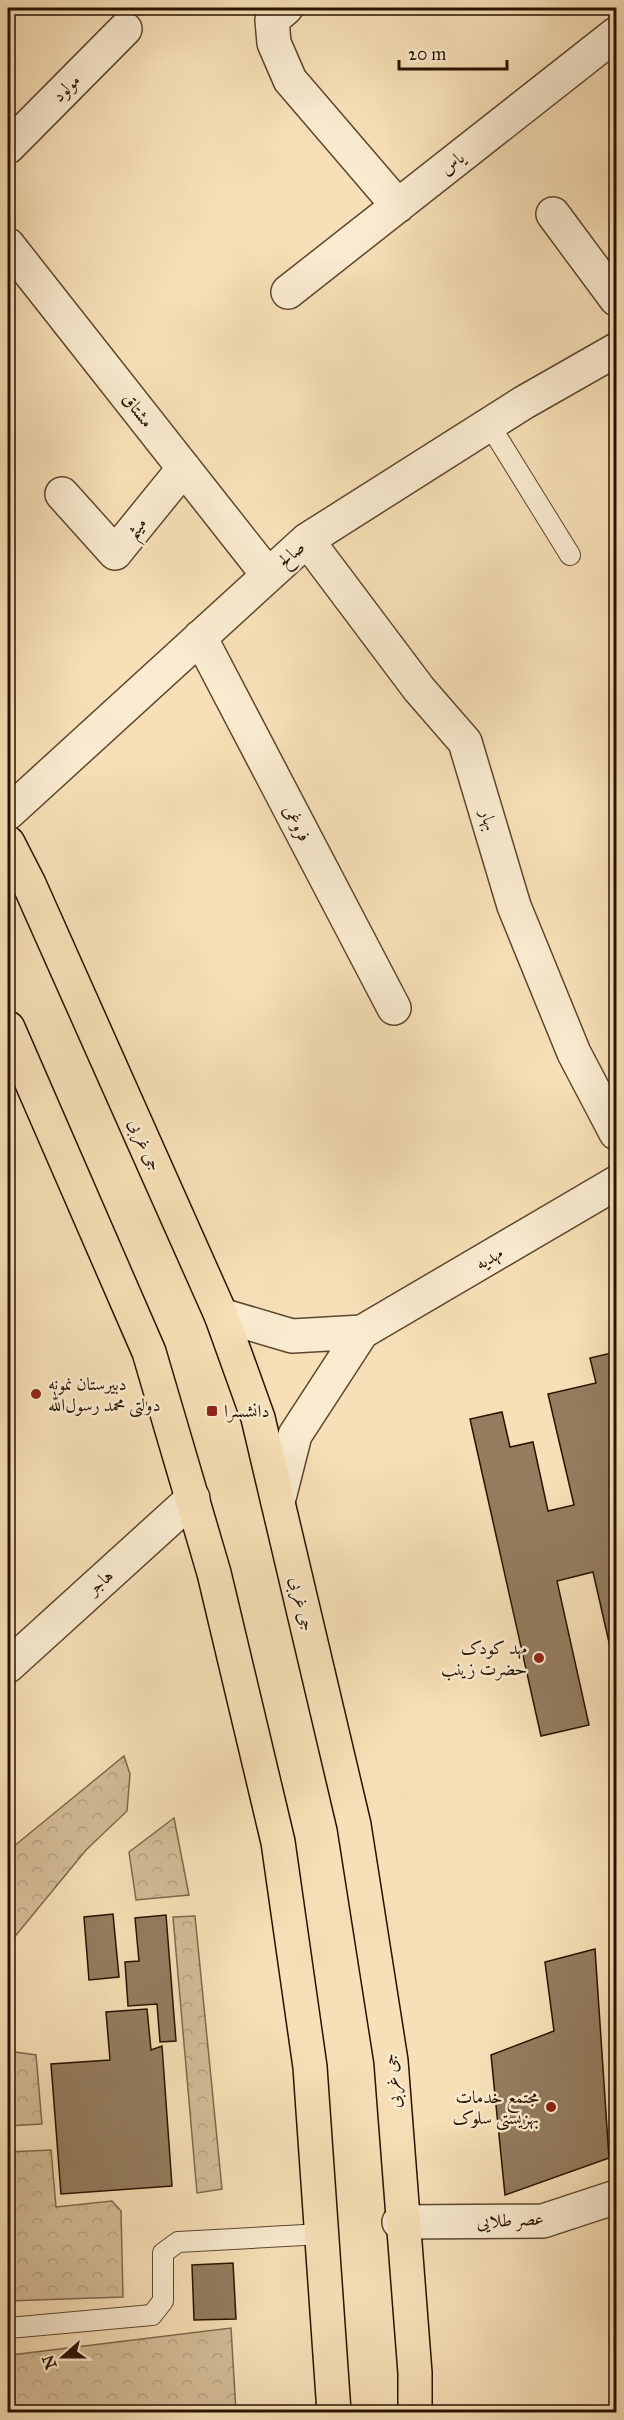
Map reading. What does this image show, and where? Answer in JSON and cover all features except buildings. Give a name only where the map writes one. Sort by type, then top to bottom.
[{"type":"main road","name":"جی غربی","points":[[8,843],[29,884],[221,1315],[258,1418],[354,1825],[391,2061],[401,2222],[415,2373],[415,2412]]},
{"type":"main road","points":[[8,1028],[149,1352],[214,1573],[278,1842],[310,2067],[334,2412]]},
{"type":"street","points":[[286,8],[272,20],[274,43],[290,80],[398,206]]},
{"type":"street","name":"مولود","points":[[8,147],[125,29]]},
{"type":"street","name":"یاس","points":[[288,292],[616,34]]},
{"type":"street","points":[[553,214],[616,299]]},
{"type":"street","name":"مشتاق","points":[[8,245],[268,575]]},
{"type":"street","name":"صالح","points":[[8,813],[306,540],[489,424],[616,350]]},
{"type":"street","name":"میثم","points":[[62,494],[115,554],[184,468]]},
{"type":"street","name":"بهار","points":[[306,540],[419,689],[465,742],[514,906],[574,1053],[616,1133]]},
{"type":"street","name":"فروغی","points":[[200,637],[394,1008]]},
{"type":"street","name":"مهدیه","points":[[362,1332],[616,1183]]},
{"type":"street","points":[[221,1315],[292,1336],[362,1332]]},
{"type":"street","points":[[278,1502],[295,1435],[362,1332]]},
{"type":"street","name":"هاجر","points":[[8,1666],[192,1498]]},
{"type":"street","name":"عصر طلایی","points":[[401,2222],[543,2221],[616,2197]]},
{"type":"lane","points":[[489,424],[570,555]]},
{"type":"lane","points":[[9,2328],[152,2315],[163,2301],[163,2253],[178,2242],[322,2234]]},
{"type":"green space","points":[[124,1756],[130,1774],[127,1811],[86,1850],[8,1945],[8,1851]]},
{"type":"green space","points":[[174,1818],[189,1895],[136,1900],[129,1852]]},
{"type":"green space","points":[[195,1916],[222,2189],[197,2193],[173,1917]]},
{"type":"green space","points":[[8,2051],[36,2055],[42,2124],[8,2126]]},
{"type":"green space","points":[[51,2150],[56,2207],[112,2201],[121,2211],[123,2297],[8,2301],[8,2152]]},
{"type":"green space","points":[[231,2328],[236,2412],[15,2412],[11,2355]]},
{"type":"place","name":"دبیرستان نمونه دولتی محمد رسول‌الله","points":[[36,1394]]},
{"type":"place","name":"دانشسرا","points":[[212,1411]]},
{"type":"place","name":"مهد کودک حضرت زینب","points":[[539,1658]]},
{"type":"place","name":"مجتمع خدمات بهزیستی سلوک","points":[[551,2107]]}]
